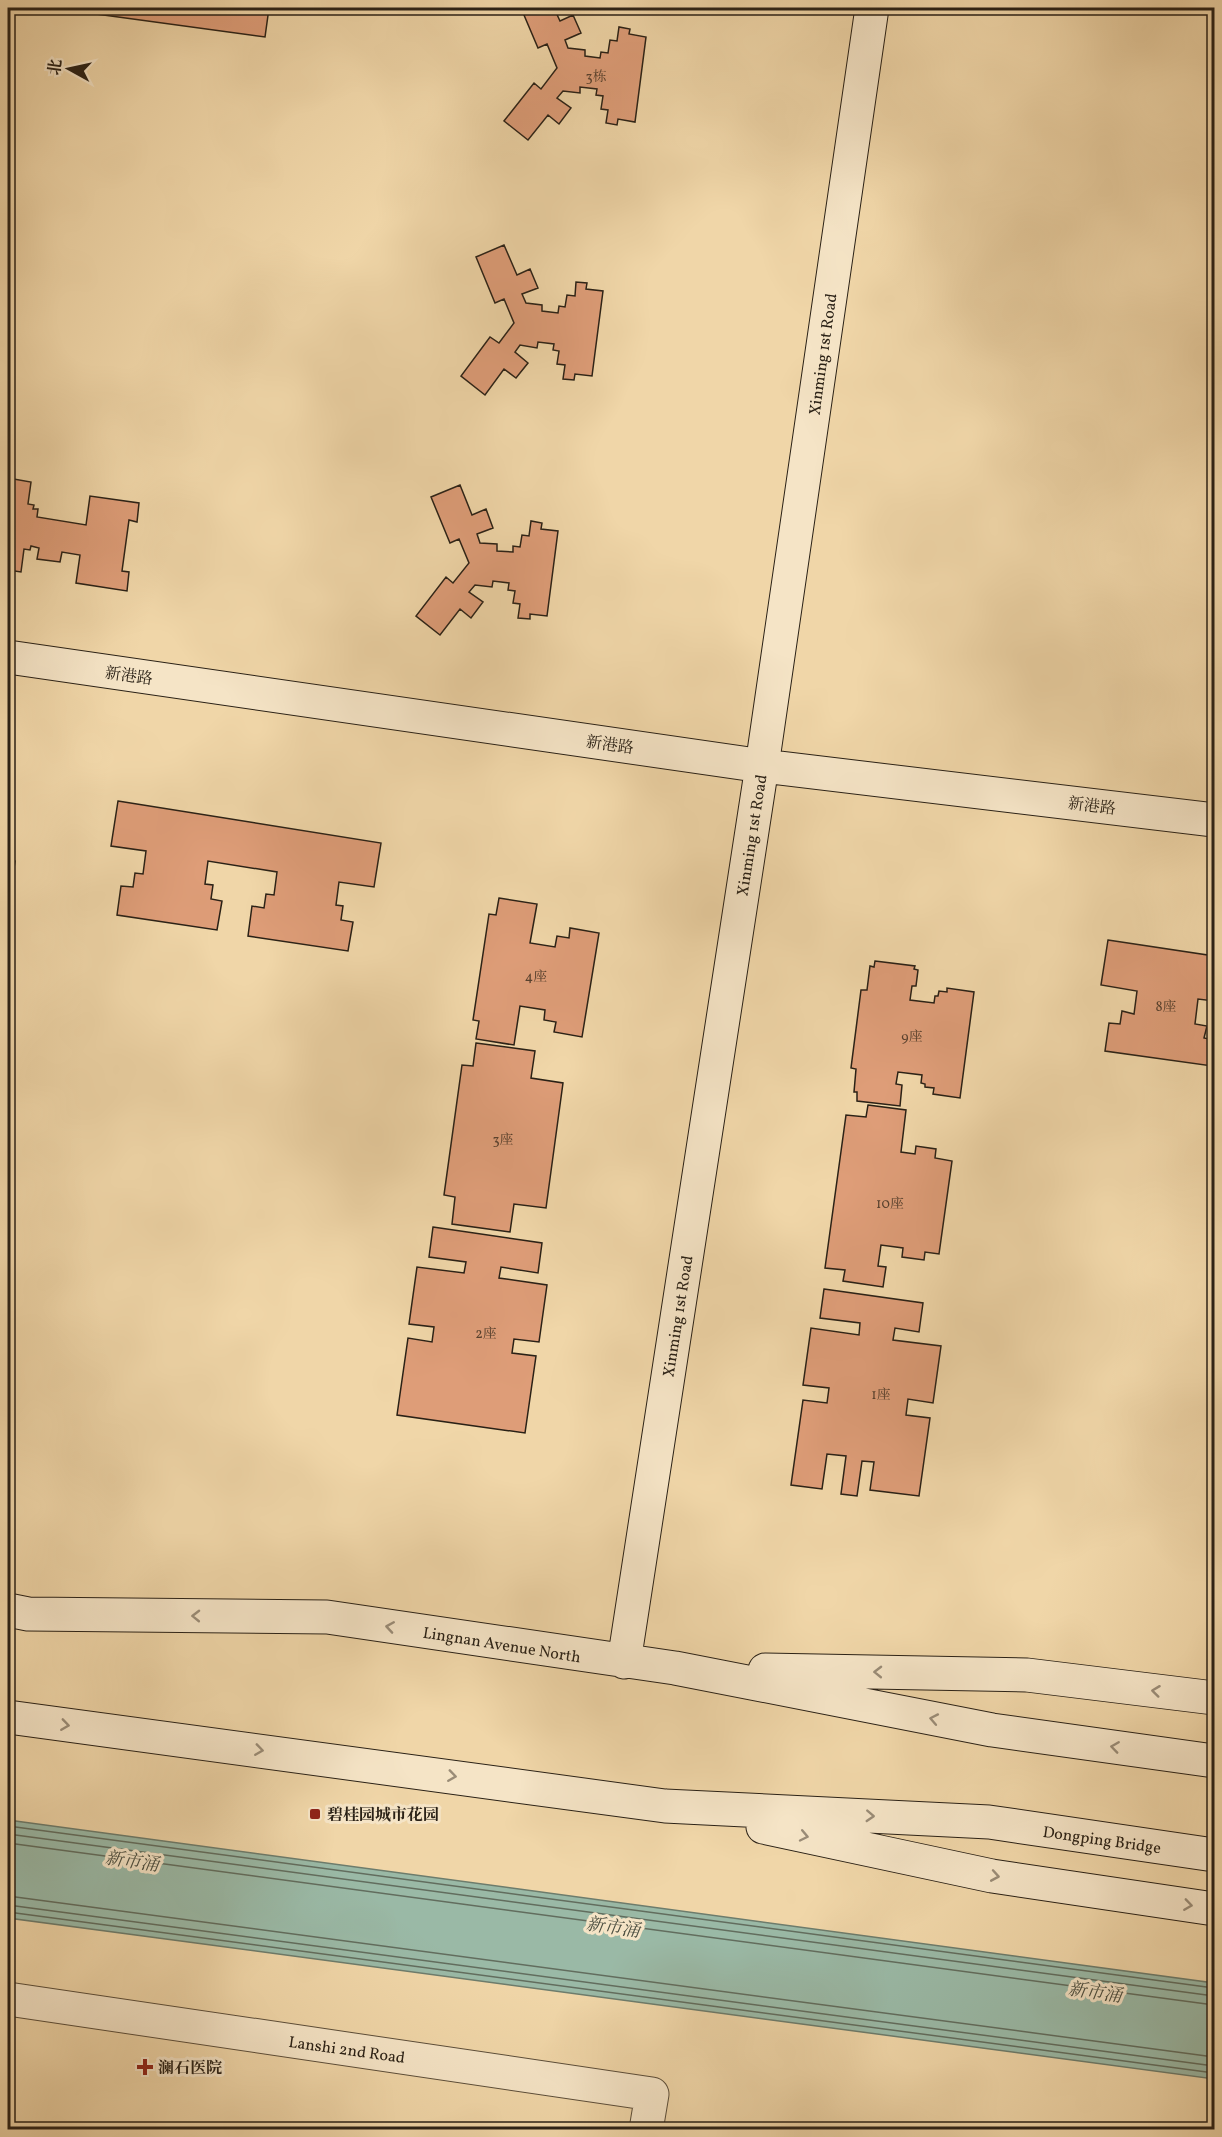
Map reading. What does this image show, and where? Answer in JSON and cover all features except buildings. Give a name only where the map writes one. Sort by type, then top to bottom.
[{"type":"street","name":"Xinming 1st Road","points":[[624,1662],[762,766],[872,8]]},
{"type":"street","name":"新港路","points":[[8,657],[762,766],[1215,820]]},
{"type":"street","name":"Lingnan Avenue North","points":[[14,1607],[327,1617],[675,1668],[992,1730],[1215,1761]]},
{"type":"street","points":[[675,1668],[1027,1675],[1215,1698]]},
{"type":"street","points":[[8,1717],[664,1806],[992,1876],[1215,1909]]},
{"type":"street","name":"Dongping Bridge","points":[[664,1806],[989,1822],[1215,1855]]},
{"type":"street","name":"Lanshi 2nd Road","points":[[8,1999],[652,2094],[646,2130]]},
{"type":"water","name":"新市涌","points":[[8,1820],[1214,1983],[1214,2079],[8,1918]]},
{"type":"place","name":"碧桂园城市花园","points":[[315,1814]]},
{"type":"place","name":"澜石医院","points":[[145,2067]]}]
